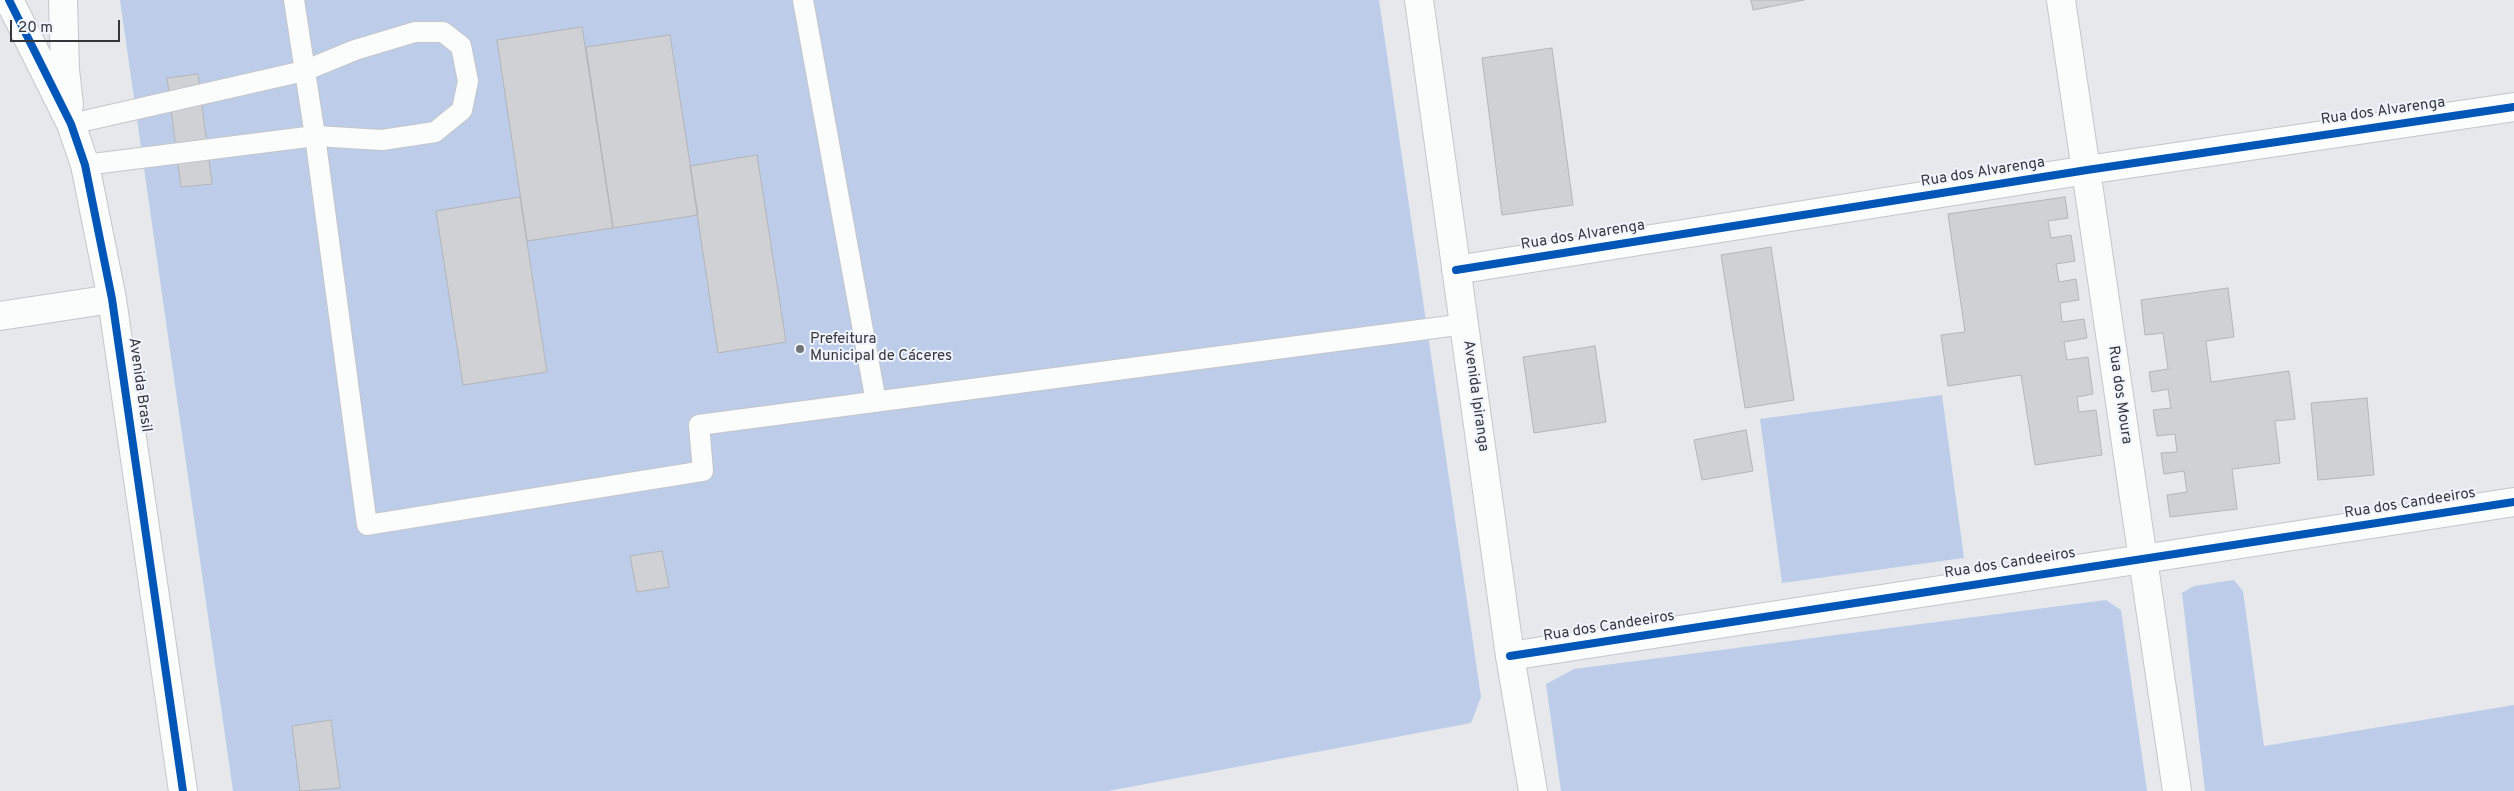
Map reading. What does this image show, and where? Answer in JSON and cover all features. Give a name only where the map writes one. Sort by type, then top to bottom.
[{"type":"street","name":"Avenida Brasil","points":[[9,0],[72,124],[86,165],[112,299],[183,791]]},
{"type":"street","name":"Avenida Brasil","points":[[63,0],[65,70],[72,124]]},
{"type":"street","name":"Avenida Ipiranga","points":[[1419,0],[1510,656],[1533,791]]},
{"type":"street","name":"Rua dos Moura","points":[[2061,0],[2177,791]]},
{"type":"street","name":"Rua dos Alvarenga","points":[[1456,270],[2087,170],[2514,107]]},
{"type":"street","points":[[0,316],[112,299]]},
{"type":"street","name":"Rua dos Candeeiros","points":[[1510,656],[2514,502]]},
{"type":"lane","points":[[294,0],[316,136],[368,525],[703,471],[699,425],[1465,324]]},
{"type":"lane","points":[[803,0],[876,402]]},
{"type":"lane","points":[[72,124],[304,71],[355,50],[415,32],[443,32],[461,46],[468,81],[462,110],[435,132],[382,140],[316,136],[86,165]]},
{"type":"shaded area","name":"Prefeitura Municipal de Cáceres","points":[[120,0],[1379,0],[1481,697],[1471,723],[1108,791],[233,791]]},
{"type":"shaded area","points":[[1942,395],[1964,558],[1782,583],[1760,419]]},
{"type":"shaded area","points":[[2234,580],[2243,591],[2264,746],[2514,705],[2514,791],[2205,791],[2182,593],[2194,586]]},
{"type":"shaded area","points":[[2106,600],[2121,610],[2147,791],[1561,791],[1546,684],[1574,669]]},
{"type":"building","points":[[1751,0],[1804,0],[1753,10]]},
{"type":"building","points":[[582,27],[613,228],[527,241],[497,40]]},
{"type":"building","points":[[670,35],[698,215],[613,228],[586,47]]},
{"type":"building","points":[[1552,48],[1573,205],[1502,215],[1482,58]]},
{"type":"building","points":[[198,74],[212,184],[181,187],[167,78]]},
{"type":"building","points":[[757,155],[786,342],[718,353],[690,166]]},
{"type":"building","points":[[520,197],[547,372],[463,385],[436,211]]},
{"type":"building","points":[[2065,197],[2068,218],[2048,221],[2051,238],[2071,235],[2075,261],[2056,264],[2059,282],[2076,279],[2079,300],[2060,303],[2062,322],[2084,319],[2087,338],[2064,342],[2067,360],[2088,357],[2093,394],[2077,397],[2079,412],[2096,410],[2102,455],[2035,465],[2021,375],[1948,386],[1941,335],[1965,332],[1948,214]]},
{"type":"building","points":[[1771,247],[1794,400],[1745,408],[1721,255]]},
{"type":"building","points":[[2228,288],[2234,337],[2206,341],[2211,382],[2289,371],[2295,419],[2275,421],[2280,463],[2232,469],[2237,509],[2170,517],[2167,495],[2187,492],[2184,471],[2164,474],[2161,453],[2177,452],[2175,434],[2157,436],[2153,410],[2171,408],[2168,389],[2152,392],[2149,372],[2168,369],[2163,333],[2145,335],[2141,300]]},
{"type":"building","points":[[1595,346],[1606,422],[1534,433],[1523,357]]},
{"type":"building","points":[[2367,398],[2374,475],[2318,480],[2311,403]]},
{"type":"building","points":[[1746,430],[1753,471],[1702,480],[1694,440]]},
{"type":"building","points":[[662,551],[669,587],[637,592],[630,556]]},
{"type":"building","points":[[331,720],[340,788],[300,791],[292,726]]},
{"type":"cycle path","points":[[9,0],[71,124],[85,165],[112,299],[183,791]]},
{"type":"cycle path","points":[[1456,270],[2087,170],[2514,107]]},
{"type":"cycle path","points":[[1510,656],[2514,502]]},
{"type":"place","name":"Prefeitura Municipal de Cáceres","points":[[800,349]]}]
